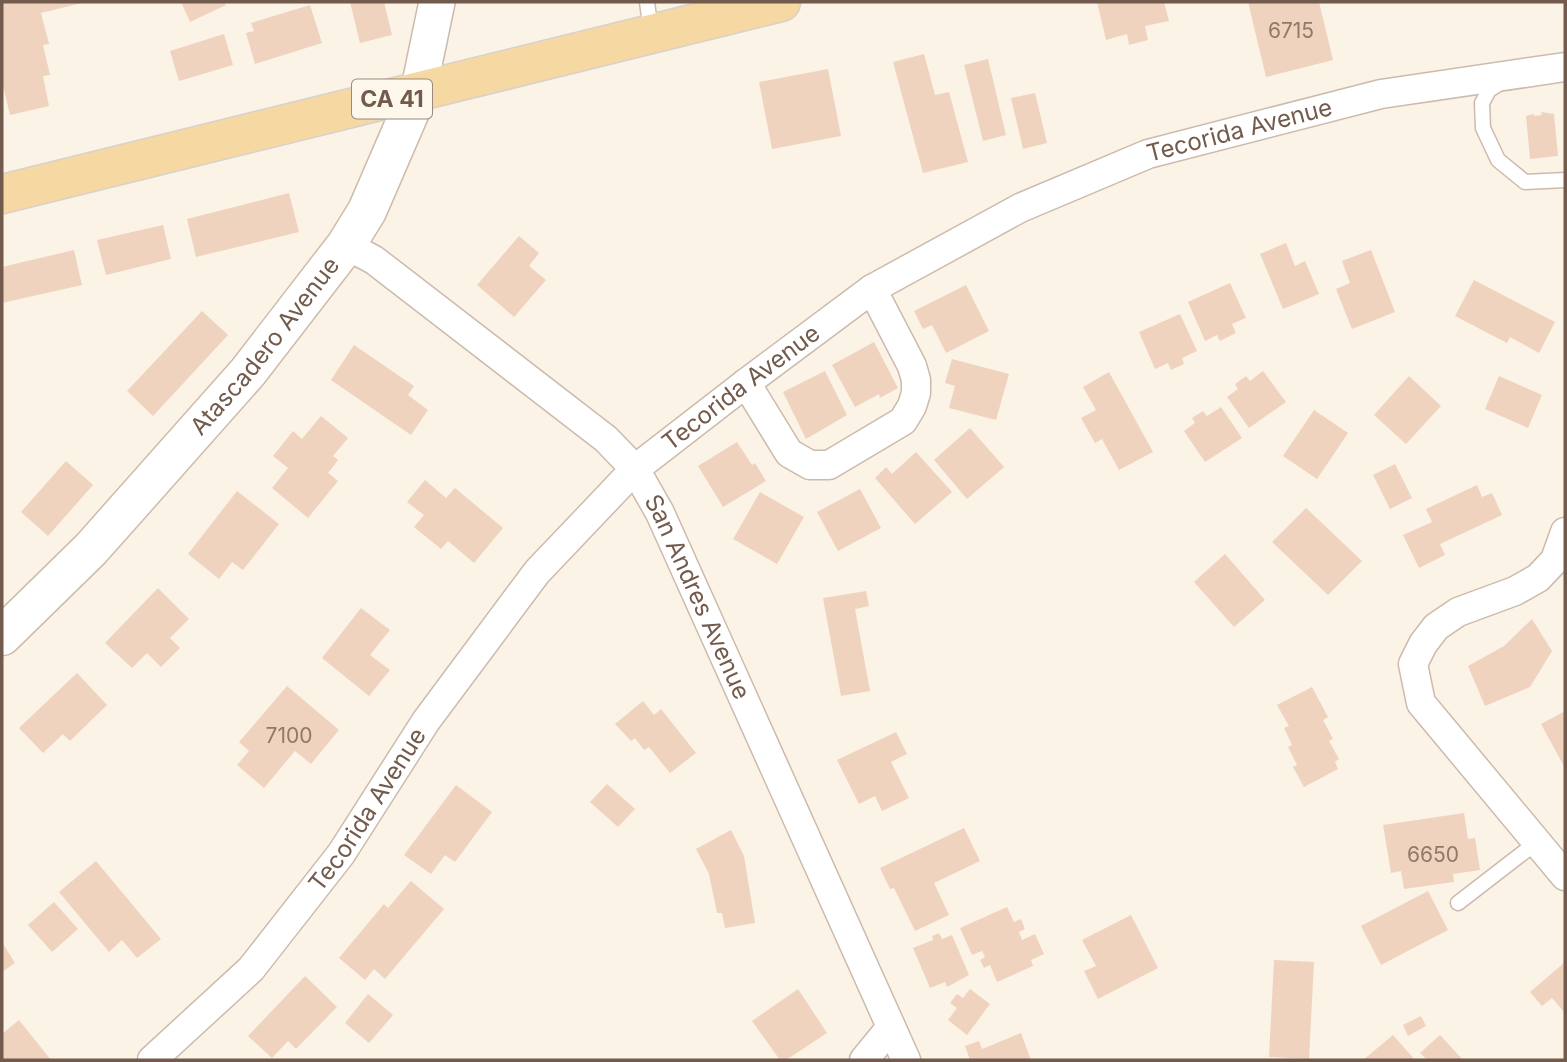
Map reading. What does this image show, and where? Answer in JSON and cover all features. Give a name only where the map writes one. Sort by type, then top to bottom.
[{"type":"main road","name":"CA 41","points":[[2,194],[418,93],[649,17],[781,2]]},
{"type":"main road","name":"Atascadero Avenue","points":[[2,636],[91,549],[248,372],[346,245],[368,211],[418,93]]},
{"type":"street","name":"Atascadero Avenue","points":[[418,93],[437,2]]},
{"type":"street","name":"Tecorida Avenue","points":[[152,1060],[251,969],[341,854],[426,721],[537,572],[635,469],[872,289],[1020,208],[1148,154],[1381,94],[1565,67]]},
{"type":"street","name":"San Andres Avenue","points":[[346,245],[374,260],[606,439],[635,469],[660,513],[906,1060]]},
{"type":"street","points":[[746,383],[789,453],[810,465],[829,465],[903,421],[912,407],[916,380],[912,366],[872,289]]},
{"type":"street","points":[[1565,532],[1555,560],[1538,578],[1515,591],[1458,612],[1436,627],[1413,664],[1421,703],[1565,876]]},
{"type":"street","points":[[864,1060],[891,1027]]},
{"type":"lane","points":[[1516,73],[1489,90],[1482,103],[1483,128],[1497,160],[1525,182],[1565,180]]},
{"type":"lane","points":[[1458,902],[1537,842]]},
{"type":"building","points":[[2,2],[86,2],[41,13],[49,44],[43,45],[50,75],[43,76],[49,106],[10,115],[2,81]]},
{"type":"building","points":[[181,2],[224,2],[226,5],[190,22]]},
{"type":"building","points":[[350,2],[384,2],[392,35],[360,43]]},
{"type":"building","points":[[1097,2],[1164,2],[1169,21],[1145,26],[1148,40],[1129,45],[1127,34],[1106,40]]},
{"type":"building","points":[[1248,2],[1319,2],[1333,60],[1266,77]]},
{"type":"building","points":[[310,5],[322,43],[255,64],[246,33],[254,31],[251,23]]},
{"type":"building","points":[[224,34],[233,65],[179,81],[170,51]]},
{"type":"building","points":[[924,54],[935,95],[949,92],[968,162],[923,173],[893,62]]},
{"type":"building","points":[[988,59],[1006,135],[983,141],[964,65]]},
{"type":"building","points":[[828,69],[841,136],[772,149],[759,82]]},
{"type":"building","points":[[1035,93],[1047,143],[1023,149],[1011,98]]},
{"type":"building","points":[[1541,112],[1554,114],[1558,156],[1530,159],[1526,116],[1542,115]]},
{"type":"building","points":[[289,193],[299,232],[196,257],[187,219]]},
{"type":"building","points":[[163,225],[171,259],[106,275],[97,240]]},
{"type":"building","points":[[519,236],[539,253],[529,266],[546,280],[514,317],[477,285]]},
{"type":"building","points":[[1286,243],[1295,266],[1305,261],[1319,294],[1283,309],[1260,254]]},
{"type":"building","points":[[74,250],[82,285],[2,303],[2,267]]},
{"type":"building","points":[[1371,250],[1395,312],[1352,329],[1336,289],[1350,283],[1342,261]]},
{"type":"building","points":[[1474,280],[1555,322],[1539,353],[1510,337],[1507,343],[1455,316]]},
{"type":"building","points":[[1230,283],[1246,318],[1232,324],[1236,333],[1220,341],[1217,335],[1205,341],[1188,302]]},
{"type":"building","points":[[966,285],[989,331],[946,353],[932,325],[923,329],[914,311]]},
{"type":"building","points":[[202,311],[228,335],[153,416],[127,391]]},
{"type":"building","points":[[1180,314],[1197,351],[1182,358],[1184,364],[1171,370],[1168,363],[1155,369],[1139,332]]},
{"type":"building","points":[[874,342],[898,388],[880,398],[879,394],[855,407],[832,365]]},
{"type":"building","points":[[354,345],[414,386],[408,395],[428,410],[411,435],[331,380]]},
{"type":"building","points":[[952,359],[1009,374],[996,420],[949,408],[955,386],[945,383]]},
{"type":"building","points":[[825,371],[847,415],[806,439],[783,392]]},
{"type":"building","points":[[1263,371],[1286,402],[1249,428],[1227,397],[1238,389],[1235,384],[1246,376],[1250,381]]},
{"type":"building","points":[[1109,372],[1153,452],[1119,470],[1102,439],[1095,443],[1081,418],[1096,410],[1083,387]]},
{"type":"building","points":[[1409,376],[1441,406],[1406,444],[1374,415]]},
{"type":"building","points":[[1499,376],[1542,395],[1528,428],[1485,409]]},
{"type":"building","points":[[1221,407],[1242,438],[1205,462],[1184,431],[1195,423],[1192,418],[1203,411],[1207,416]]},
{"type":"building","points":[[1314,410],[1348,433],[1317,479],[1283,456]]},
{"type":"building","points":[[321,416],[348,438],[333,456],[338,460],[328,473],[338,481],[308,518],[272,488],[288,468],[273,456],[293,431],[302,439]]},
{"type":"building","points":[[970,428],[1004,467],[967,499],[934,460]]},
{"type":"building","points":[[737,442],[766,481],[723,507],[698,466]]},
{"type":"building","points":[[916,452],[952,492],[915,524],[875,478],[886,467],[892,474]]},
{"type":"building","points":[[66,461],[93,485],[48,536],[21,512]]},
{"type":"building","points":[[1395,464],[1412,498],[1390,509],[1373,475]]},
{"type":"building","points":[[425,480],[446,498],[455,488],[503,528],[474,563],[448,541],[441,549],[414,527],[424,515],[407,502]]},
{"type":"building","points":[[1477,485],[1482,497],[1492,493],[1502,515],[1440,544],[1445,555],[1419,568],[1403,535],[1432,522],[1426,509]]},
{"type":"building","points":[[860,489],[881,528],[838,551],[817,512]]},
{"type":"building","points":[[237,491],[279,524],[243,570],[232,562],[219,579],[188,554]]},
{"type":"building","points":[[760,492],[804,517],[777,564],[733,539]]},
{"type":"building","points":[[1306,508],[1362,561],[1328,595],[1272,542]]},
{"type":"building","points":[[1225,554],[1265,600],[1234,627],[1194,582]]},
{"type":"building","points":[[158,588],[189,619],[170,638],[180,648],[161,667],[147,653],[132,668],[105,643]]},
{"type":"building","points":[[866,591],[869,606],[855,609],[870,691],[841,696],[823,598]]},
{"type":"building","points":[[361,608],[390,630],[370,655],[390,670],[369,696],[322,658]]},
{"type":"building","points":[[1532,619],[1552,651],[1530,687],[1485,706],[1468,666],[1504,646]]},
{"type":"building","points":[[77,673],[107,705],[70,741],[63,734],[43,753],[19,728]]},
{"type":"building","points":[[287,686],[339,730],[311,764],[295,751],[264,788],[237,765],[249,751],[239,742]]},
{"type":"building","points":[[1312,687],[1328,717],[1323,720],[1333,739],[1329,741],[1339,759],[1335,762],[1338,769],[1304,787],[1293,767],[1297,765],[1288,747],[1292,745],[1284,728],[1289,726],[1277,705]]},
{"type":"building","points":[[643,701],[654,715],[661,709],[696,753],[670,773],[649,747],[644,750],[635,738],[631,741],[615,724]]},
{"type":"building","points":[[1565,711],[1565,768],[1541,724]]},
{"type":"building","points":[[896,732],[907,754],[891,762],[909,798],[882,811],[875,796],[859,804],[837,760]]},
{"type":"building","points":[[607,784],[635,809],[618,827],[590,802]]},
{"type":"building","points":[[456,785],[492,812],[455,862],[445,855],[431,874],[404,855]]},
{"type":"building","points":[[1464,813],[1468,839],[1475,838],[1480,870],[1453,874],[1454,882],[1404,889],[1401,871],[1391,873],[1383,825]]},
{"type":"building","points":[[964,828],[980,861],[934,883],[949,915],[915,931],[894,888],[890,889],[880,868]]},
{"type":"building","points":[[731,830],[744,856],[755,923],[725,928],[722,913],[717,913],[709,874],[696,849]]},
{"type":"building","points":[[96,861],[161,939],[137,958],[122,940],[109,952],[59,892]]},
{"type":"building","points":[[411,881],[444,909],[385,979],[374,969],[365,980],[339,958],[384,904],[388,908]]},
{"type":"building","points":[[1428,891],[1448,930],[1381,965],[1361,926]]},
{"type":"building","points":[[54,902],[78,929],[52,952],[28,925]]},
{"type":"building","points":[[1007,907],[1014,922],[1021,919],[1025,929],[1019,932],[1022,940],[1035,934],[1044,954],[1031,960],[1033,966],[997,982],[990,965],[984,968],[980,960],[985,957],[982,951],[972,955],[960,928]]},
{"type":"building","points":[[1131,915],[1158,968],[1098,999],[1084,971],[1096,966],[1082,940]]},
{"type":"building","points":[[939,933],[942,939],[952,935],[969,975],[947,987],[945,982],[930,988],[913,948],[933,940],[932,936]]},
{"type":"building","points":[[2,942],[15,963],[2,972]]},
{"type":"building","points":[[1274,960],[1314,962],[1309,1059],[1269,1057]]},
{"type":"building","points":[[1565,962],[1565,1013],[1552,998],[1542,1006],[1530,992]]},
{"type":"building","points":[[305,976],[337,1007],[296,1049],[288,1041],[272,1058],[248,1036]]},
{"type":"building","points":[[798,989],[827,1033],[786,1060],[780,1060],[752,1021]]},
{"type":"building","points":[[970,989],[990,1004],[967,1035],[948,1020],[957,1008],[950,1003],[957,994],[963,998]]},
{"type":"building","points":[[368,994],[393,1015],[369,1043],[345,1023]]},
{"type":"building","points":[[1421,1016],[1426,1026],[1408,1036],[1403,1025]]},
{"type":"building","points":[[19,1020],[51,1060],[2,1060],[2,1034]]},
{"type":"building","points":[[1021,1033],[1031,1060],[970,1060],[965,1046],[979,1041],[982,1049]]},
{"type":"building","points":[[1393,1035],[1415,1060],[1363,1060]]},
{"type":"building","points":[[1440,1035],[1463,1060],[1427,1060],[1420,1053]]}]
